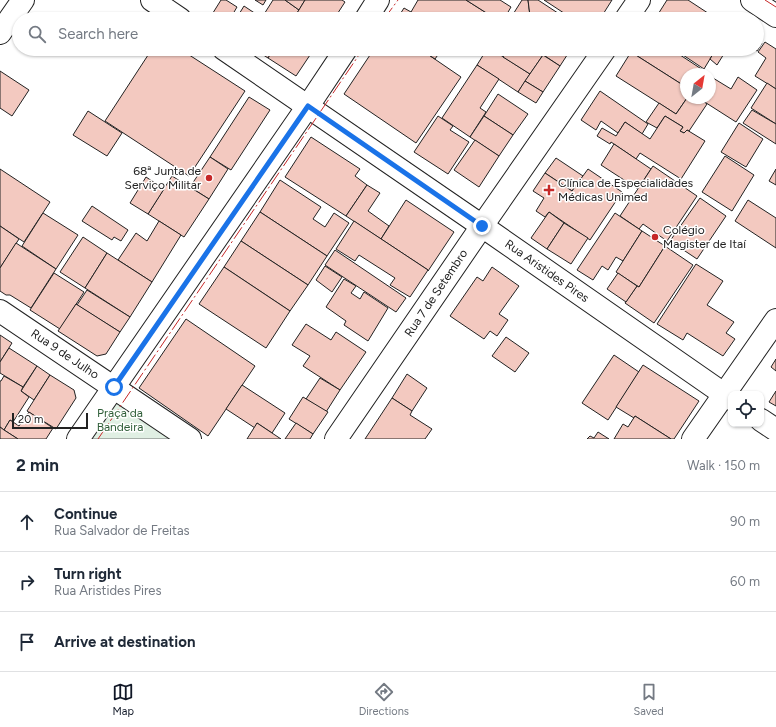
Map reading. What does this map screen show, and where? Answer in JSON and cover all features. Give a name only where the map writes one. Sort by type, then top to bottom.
[{"type":"street","points":[[15,12],[23,0]]},
{"type":"street","points":[[152,0],[170,12]]},
{"type":"street","points":[[370,12],[378,0]]},
{"type":"street","points":[[631,12],[640,0]]},
{"type":"street","points":[[752,0],[776,16]]},
{"type":"street","points":[[0,33],[12,16]]},
{"type":"street","name":"Rua Aristides Pires","points":[[234,56],[727,397]]},
{"type":"street","points":[[78,439],[341,56]]},
{"type":"street","name":"Rua 7 de Setembro","points":[[336,439],[600,56]]},
{"type":"street","name":"Rua 9 de Julho","points":[[0,310],[190,439]]},
{"type":"street","points":[[693,439],[727,397],[776,320]]},
{"type":"street","points":[[764,422],[776,430]]},
{"type":"green space","name":"Praça da Bandeira","points":[[115,394],[181,439],[84,439]]},
{"type":"building","points":[[221,0],[226,0],[237,7],[234,12],[214,12]]},
{"type":"building","points":[[255,0],[266,0],[263,5]]},
{"type":"building","points":[[273,0],[285,0],[299,10],[298,12],[265,12]]},
{"type":"building","points":[[285,0],[305,0],[299,10]]},
{"type":"building","points":[[305,0],[342,0],[345,2],[339,12],[298,12]]},
{"type":"building","points":[[418,0],[466,0],[485,12],[411,12]]},
{"type":"building","points":[[466,0],[500,0],[511,7],[508,12],[485,12]]},
{"type":"building","points":[[522,0],[528,0],[530,12],[514,12]]},
{"type":"building","points":[[528,0],[538,0],[556,12],[530,12]]},
{"type":"building","points":[[544,0],[612,0],[604,12],[562,12]]},
{"type":"building","points":[[667,0],[688,0],[706,12],[659,12]]},
{"type":"building","points":[[244,6],[253,12],[240,12]]},
{"type":"building","points":[[404,8],[411,12],[401,12]]},
{"type":"building","points":[[765,42],[776,49],[776,89],[755,76],[766,58],[763,56]]},
{"type":"building","points":[[147,56],[191,56],[245,91],[189,176],[105,121]]},
{"type":"building","points":[[269,56],[309,56],[296,76],[268,58]]},
{"type":"building","points":[[369,56],[430,56],[461,77],[416,143],[344,94]]},
{"type":"building","points":[[483,56],[502,56],[530,74],[518,92],[477,65]]},
{"type":"building","points":[[504,56],[542,56],[530,74]]},
{"type":"building","points":[[542,56],[560,66],[543,92],[525,81]]},
{"type":"building","points":[[545,56],[566,56],[560,66]]},
{"type":"building","points":[[628,56],[637,56],[680,83],[680,104],[683,104],[676,114],[616,76]]},
{"type":"building","points":[[637,56],[682,56],[700,68],[680,68],[680,83]]},
{"type":"building","points":[[684,56],[712,56],[705,68],[702,68]]},
{"type":"building","points":[[712,56],[723,56],[717,65],[710,59]]},
{"type":"building","points":[[477,65],[499,79],[480,108],[486,112],[470,137],[442,118]]},
{"type":"building","points":[[0,71],[29,90],[12,116],[0,108]]},
{"type":"building","points":[[738,77],[757,90],[736,122],[708,104],[716,104],[716,80],[731,89]]},
{"type":"building","points":[[525,81],[543,92],[536,103],[518,92]]},
{"type":"building","points":[[767,83],[776,89],[776,124],[751,108]]},
{"type":"building","points":[[600,91],[648,124],[642,134],[625,122],[618,133],[601,121],[596,130],[581,120]]},
{"type":"building","points":[[498,94],[528,114],[513,135],[484,116]]},
{"type":"building","points":[[249,97],[270,110],[231,170],[210,157]]},
{"type":"building","points":[[659,103],[676,114],[683,104],[707,104],[689,131],[687,130],[684,133],[680,131],[683,127],[665,116],[657,128],[646,122]]},
{"type":"building","points":[[752,110],[776,124],[776,144],[743,123]]},
{"type":"building","points":[[88,111],[122,133],[107,156],[73,135]]},
{"type":"building","points":[[438,116],[453,126],[450,130],[469,142],[448,174],[414,152]]},
{"type":"building","points":[[484,116],[513,135],[499,156],[470,137]]},
{"type":"building","points":[[665,116],[683,127],[680,131],[684,133],[687,130],[705,141],[681,179],[640,153],[636,159],[611,142],[610,144],[597,136],[602,128],[616,136],[625,122],[650,139]]},
{"type":"building","points":[[739,123],[763,139],[746,167],[721,152]]},
{"type":"building","points":[[311,137],[360,169],[355,176],[367,185],[346,216],[285,177]]},
{"type":"building","points":[[475,140],[499,156],[479,187],[454,170]]},
{"type":"building","points":[[614,144],[651,169],[638,189],[601,165]]},
{"type":"building","points":[[725,156],[754,175],[732,211],[702,192]]},
{"type":"building","name":"68ª Junta de Serviço Militar","points":[[210,157],[228,169],[209,199],[190,187]]},
{"type":"building","points":[[556,158],[583,176],[572,191],[545,173]]},
{"type":"building","points":[[653,166],[697,196],[667,241],[643,224],[639,229],[620,216]]},
{"type":"building","points":[[0,169],[50,202],[24,242],[0,226]]},
{"type":"building","points":[[588,169],[622,192],[590,240],[549,212],[545,217],[536,211],[544,198],[533,191],[545,173],[572,191]]},
{"type":"building","points":[[776,169],[776,185],[769,181]]},
{"type":"building","points":[[172,176],[209,199],[184,237],[148,214]]},
{"type":"building","points":[[146,177],[164,189],[148,214],[130,203]]},
{"type":"building","points":[[280,180],[321,207],[313,219],[325,227],[334,213],[349,223],[327,256],[260,212]]},
{"type":"building","points":[[367,185],[380,193],[368,211],[389,226],[381,239],[346,216]]},
{"type":"building","points":[[700,198],[726,216],[697,259],[670,241]]},
{"type":"building","points":[[406,200],[454,232],[428,271],[381,239]]},
{"type":"building","points":[[748,200],[776,218],[776,248],[735,221]]},
{"type":"building","points":[[92,206],[128,230],[121,241],[114,237],[112,240],[82,221]]},
{"type":"building","points":[[260,212],[327,256],[308,285],[241,241]]},
{"type":"building","points":[[549,212],[564,223],[547,249],[531,238]]},
{"type":"building","points":[[43,213],[78,235],[56,269],[22,246]]},
{"type":"building","points":[[615,213],[642,231],[623,261],[616,257],[608,270],[602,266],[593,280],[577,270]]},
{"type":"building","points":[[159,221],[181,235],[152,282],[118,260],[136,233],[147,241]]},
{"type":"building","points":[[354,221],[428,270],[410,297],[390,285],[395,278],[359,255],[355,261],[336,249]]},
{"type":"building","points":[[564,223],[588,238],[571,264],[547,249]]},
{"type":"building","points":[[0,226],[19,239],[0,268]]},
{"type":"building","points":[[642,231],[665,246],[639,287],[616,272]]},
{"type":"building","points":[[83,237],[107,253],[85,288],[60,272]]},
{"type":"building","points":[[241,241],[308,285],[290,311],[224,267]]},
{"type":"building","points":[[16,243],[56,269],[31,308],[10,295],[6,295],[0,291],[0,268]]},
{"type":"building","points":[[665,246],[693,265],[654,323],[625,303],[637,286],[639,287]]},
{"type":"building","points":[[335,250],[406,298],[396,312],[325,265]]},
{"type":"building","points":[[107,253],[152,282],[130,317],[85,288]]},
{"type":"building","points":[[696,264],[723,281],[707,305],[734,322],[726,333],[735,339],[723,356],[687,333],[683,340],[657,324]]},
{"type":"building","points":[[325,266],[342,277],[332,292],[316,280]]},
{"type":"building","points":[[224,267],[290,311],[266,348],[199,304]]},
{"type":"building","points":[[492,267],[519,286],[499,314],[508,320],[497,336],[490,331],[484,339],[450,316],[477,277],[483,281]]},
{"type":"building","points":[[54,273],[84,292],[60,329],[30,310]]},
{"type":"building","points":[[618,273],[637,286],[626,302],[607,289]]},
{"type":"building","points":[[344,279],[356,286],[351,293],[360,299],[364,292],[388,308],[368,341],[344,325],[346,321],[326,307]]},
{"type":"building","points":[[87,290],[130,317],[120,332],[77,305]]},
{"type":"building","points":[[76,304],[120,332],[106,354],[97,356],[58,331]]},
{"type":"building","points":[[186,319],[255,366],[208,436],[139,388]]},
{"type":"building","points":[[306,324],[331,340],[336,332],[366,352],[340,390],[303,366],[310,356],[292,345]]},
{"type":"building","points":[[0,335],[12,343],[0,362]]},
{"type":"building","points":[[506,337],[529,353],[515,372],[492,356]]},
{"type":"building","points":[[9,348],[37,366],[23,387],[0,373],[0,362]]},
{"type":"building","points":[[614,355],[639,372],[608,420],[582,403]]},
{"type":"building","points":[[776,359],[776,371],[771,367]]},
{"type":"building","points":[[643,365],[699,401],[674,439],[671,439],[635,416],[634,418],[616,407]]},
{"type":"building","points":[[37,366],[50,375],[34,400],[21,391]]},
{"type":"building","points":[[407,374],[427,388],[412,411],[392,398]]},
{"type":"building","points":[[50,375],[74,390],[76,398],[56,429],[27,411]]},
{"type":"building","points":[[4,376],[23,387],[21,391],[29,397],[13,422],[10,420],[4,430],[0,427],[0,381]]},
{"type":"building","points":[[320,378],[340,390],[326,412],[306,399]]},
{"type":"building","points":[[242,385],[285,413],[272,433],[257,423],[255,428],[226,409]]},
{"type":"building","points":[[776,391],[776,406],[769,402]]},
{"type":"building","points":[[303,397],[328,412],[313,434],[289,419]]},
{"type":"building","points":[[392,398],[412,411],[410,415],[432,429],[425,439],[365,439]]},
{"type":"building","points":[[29,412],[53,428],[46,439],[18,439],[4,430],[10,420],[19,426]]},
{"type":"building","points":[[635,416],[671,439],[614,439],[623,424],[628,427]]},
{"type":"building","points":[[257,423],[281,439],[247,439]]},
{"type":"building","points":[[296,423],[313,434],[310,439],[285,439]]},
{"type":"building","points":[[0,427],[4,430],[18,439],[0,439]]},
{"type":"building","points":[[598,432],[609,439],[587,439],[590,436],[594,438]]},
{"type":"power","points":[[389,12],[398,0]]},
{"type":"power","points":[[765,0],[776,7]]},
{"type":"power","points":[[98,439],[358,56]]},
{"type":"place","name":"68ª Junta de Serviço Militar","points":[[209,178]]},
{"type":"place","name":"Clínica de Especialidades Médicas Unimed","points":[[549,190]]},
{"type":"place","name":"Colégio Magister de Itaí","points":[[655,237]]},
{"type":"route","points":[[114,387],[308,106],[482,226]]}]
